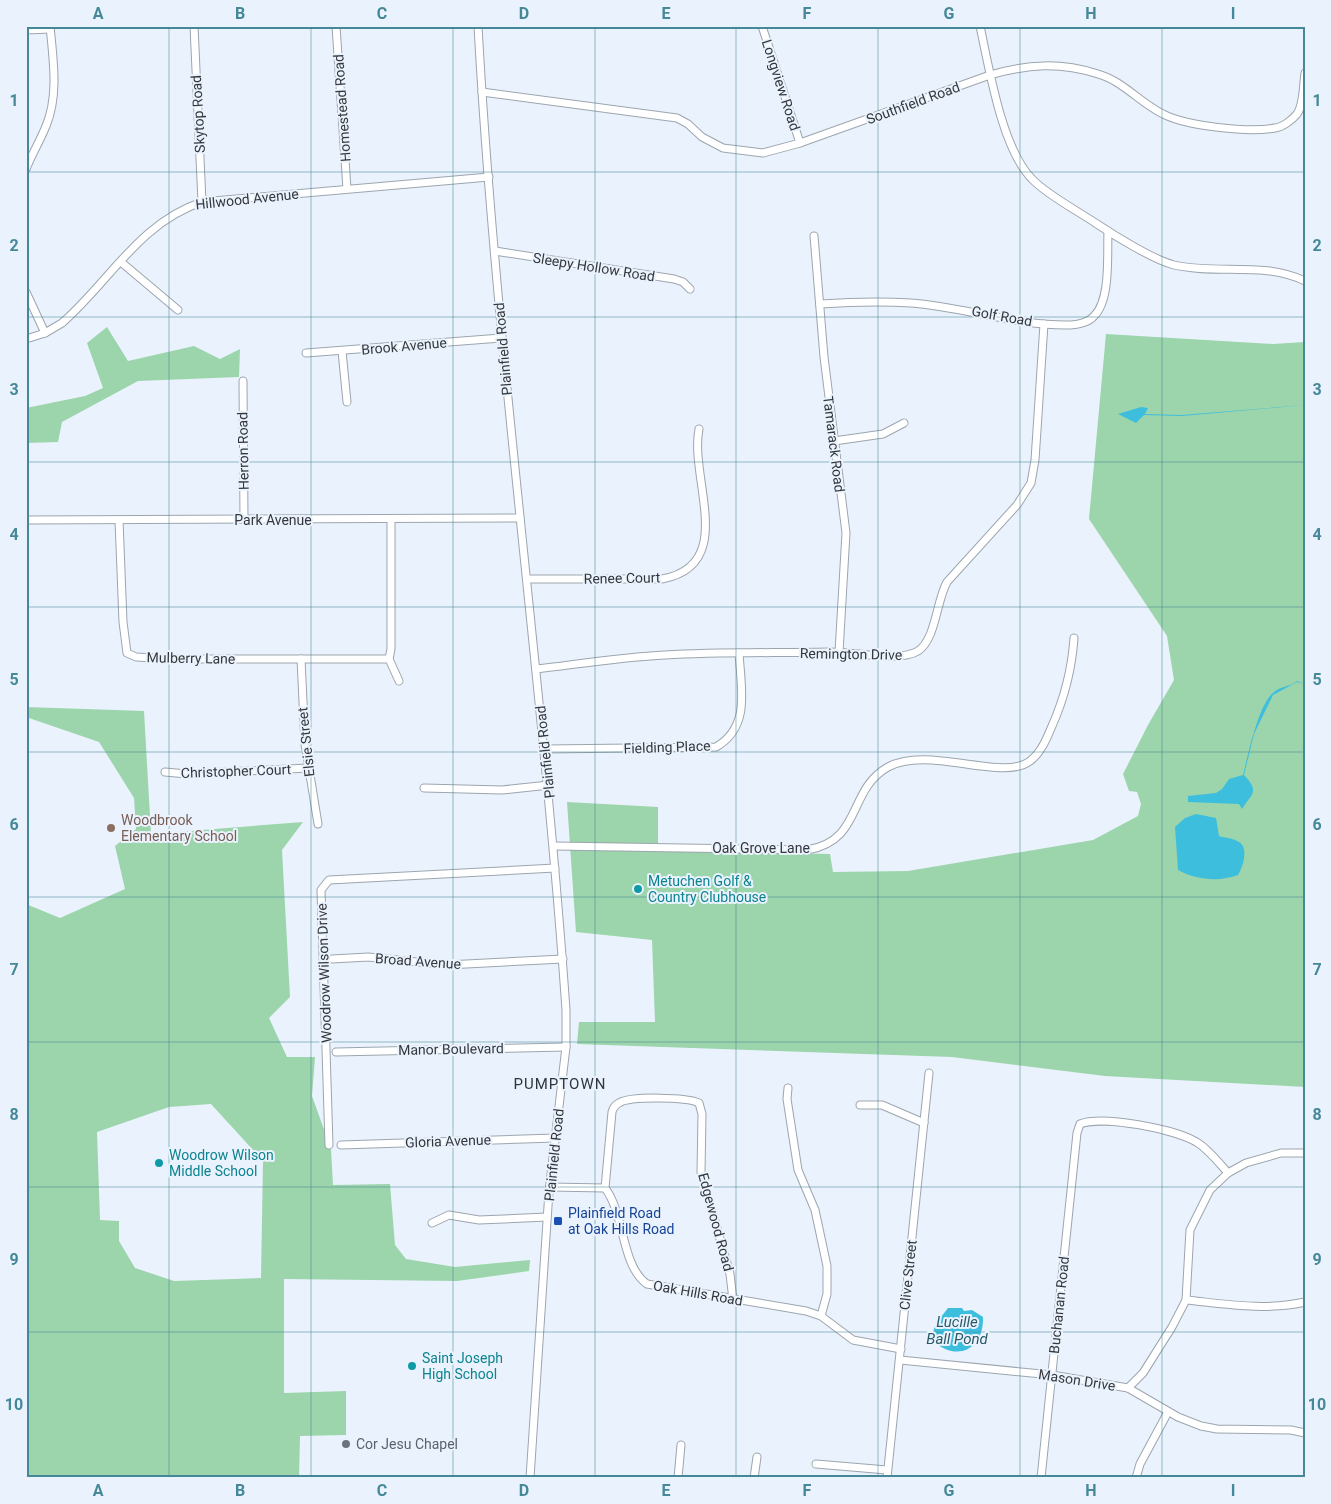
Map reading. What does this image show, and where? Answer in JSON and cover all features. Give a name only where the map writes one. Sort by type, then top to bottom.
[{"type":"street","name":"Skytop Road","points":[[194,26],[202,202]]},
{"type":"street","name":"Homestead Road","points":[[336,26],[347,189]]},
{"type":"street","name":"Plainfield Road","points":[[478,26],[501,338],[549,785],[566,1010],[566,1047],[550,1187],[530,1478]]},
{"type":"street","name":"Longview Road","points":[[762,26],[800,143]]},
{"type":"street","points":[[980,26],[990,75],[1014,150],[1021,167],[1033,180],[1108,231],[1175,265],[1271,270],[1285,272],[1305,281]]},
{"type":"street","points":[[26,30],[50,28],[54,42],[53,96],[46,126],[26,169]]},
{"type":"street","name":"Southfield Road","points":[[482,92],[677,118],[688,124],[702,138],[716,144],[746,152],[763,152],[800,143],[990,75],[1019,66],[1043,64],[1067,65],[1102,74],[1163,114],[1182,121],[1205,125],[1269,128],[1284,125],[1297,114],[1300,108],[1305,73]]},
{"type":"street","name":"Hillwood Avenue","points":[[26,339],[45,333],[72,314],[162,222],[179,211],[202,202],[489,177]]},
{"type":"street","name":"Golf Road","points":[[820,304],[856,302],[913,303],[1044,324],[1072,325],[1084,322],[1094,317],[1105,296],[1108,231]]},
{"type":"street","name":"Tamarack Road","points":[[814,236],[834,441],[846,533],[840,652]]},
{"type":"street","name":"Sleepy Hollow Road","points":[[495,251],[674,279],[683,282],[690,289]]},
{"type":"street","points":[[121,262],[178,310]]},
{"type":"street","points":[[26,292],[45,333]]},
{"type":"street","name":"Remington Drive","points":[[536,669],[664,655],[840,652],[895,656],[908,655],[925,645],[930,638],[940,594],[947,582],[1025,494],[1034,472],[1044,324]]},
{"type":"street","name":"Brook Avenue","points":[[306,353],[501,338]]},
{"type":"street","points":[[342,351],[347,402]]},
{"type":"street","name":"Herron Road","points":[[243,382],[244,520]]},
{"type":"street","points":[[834,441],[883,434],[904,423]]},
{"type":"street","name":"Renee Court","points":[[527,579],[662,578],[681,574],[689,570],[700,555],[706,535],[696,446],[699,429]]},
{"type":"street","name":"Park Avenue","points":[[26,520],[520,518]]},
{"type":"street","points":[[391,519],[391,649],[389,659],[399,681]]},
{"type":"street","name":"Mulberry Lane","points":[[119,520],[122,622],[127,652],[136,657],[172,659],[389,659]]},
{"type":"street","name":"Oak Grove Lane","points":[[554,846],[807,850],[821,848],[838,838],[867,786],[874,778],[899,762],[926,760],[1010,768],[1029,762],[1042,748],[1057,716],[1073,654],[1074,638]]},
{"type":"street","name":"Fielding Place","points":[[545,749],[696,749],[716,747],[730,738],[740,718],[739,653]]},
{"type":"street","name":"Elsie Street","points":[[301,659],[302,710],[308,768],[318,824]]},
{"type":"street","name":"Christopher Court","points":[[165,772],[187,774],[308,768]]},
{"type":"street","points":[[424,788],[502,790],[549,785]]},
{"type":"street","name":"Woodrow Wilson Drive","points":[[330,1145],[322,890],[329,880],[555,868]]},
{"type":"street","name":"Broad Avenue","points":[[332,959],[368,957],[448,965],[563,959]]},
{"type":"street","name":"Manor Boulevard","points":[[336,1052],[566,1047]]},
{"type":"street","name":"Clive Street","points":[[887,1474],[929,1073]]},
{"type":"street","points":[[788,1088],[787,1099],[798,1170],[815,1210],[827,1266],[827,1294],[821,1316]]},
{"type":"street","name":"Edgewood Road","points":[[605,1188],[612,1112],[615,1105],[628,1100],[685,1099],[699,1103],[702,1114],[701,1172],[730,1274],[733,1300]]},
{"type":"street","points":[[860,1105],[882,1105],[924,1123]]},
{"type":"street","name":"Buchanan Road","points":[[1041,1478],[1077,1133],[1080,1124],[1094,1121],[1167,1130],[1198,1143],[1228,1173]]},
{"type":"street","name":"Gloria Avenue","points":[[341,1145],[555,1138]]},
{"type":"street","points":[[1128,1388],[1143,1373],[1172,1327],[1186,1300],[1190,1230],[1210,1190],[1228,1173],[1246,1162],[1267,1156],[1305,1153]]},
{"type":"street","points":[[550,1187],[605,1188]]},
{"type":"street","name":"Oak Hills Road","points":[[605,1188],[615,1205],[633,1266],[641,1280],[656,1287],[806,1311],[821,1316],[853,1340],[901,1349]]},
{"type":"street","points":[[432,1222],[449,1215],[479,1220],[548,1217]]},
{"type":"street","points":[[1186,1300],[1255,1308],[1288,1306],[1305,1302]]},
{"type":"street","name":"Mason Drive","points":[[900,1360],[1052,1375],[1128,1388],[1168,1412],[1201,1426],[1217,1429],[1291,1430],[1305,1433]]},
{"type":"street","points":[[1136,1478],[1140,1464],[1168,1412]]},
{"type":"street","points":[[678,1478],[681,1445]]},
{"type":"street","points":[[754,1478],[757,1457]]},
{"type":"street","points":[[816,1464],[887,1474]]},
{"type":"green space","points":[[107,327],[128,361],[194,346],[220,359],[240,349],[239,377],[138,381],[62,422],[58,442],[26,443],[26,408],[85,396],[103,388],[87,343]]},
{"type":"green space","points":[[1106,334],[1273,344],[1305,342],[1305,1087],[1105,1076],[952,1057],[577,1044],[579,1022],[655,1022],[652,940],[576,932],[567,802],[658,807],[658,851],[830,854],[833,872],[908,871],[1093,840],[1138,816],[1141,804],[1137,792],[1129,791],[1123,774],[1174,680],[1167,636],[1089,519]]},
{"type":"green space","points":[[26,707],[144,711],[151,834],[303,822],[282,850],[290,997],[269,1018],[287,1057],[315,1057],[312,1096],[331,1149],[333,1185],[390,1184],[395,1245],[406,1259],[455,1267],[530,1260],[529,1271],[457,1281],[284,1279],[284,1393],[346,1391],[346,1435],[300,1436],[299,1478],[26,1478],[26,904],[60,918],[125,889],[115,846],[136,829],[134,798],[99,742],[26,717]],"holes":[[[211,1104],[263,1161],[261,1278],[174,1281],[135,1268],[119,1241],[119,1221],[100,1220],[97,1132],[169,1107]]]},
{"type":"water","points":[[1305,405],[1182,416],[1144,415],[1136,423],[1118,414],[1141,407],[1148,408],[1145,414],[1182,415]]},
{"type":"water","points":[[1297,681],[1305,684],[1297,682],[1273,695],[1254,734],[1244,775],[1252,785],[1253,792],[1242,809],[1239,804],[1188,802],[1188,796],[1216,793],[1222,789],[1229,779],[1243,775],[1254,731],[1268,698],[1277,690]]},
{"type":"water","points":[[1196,814],[1216,818],[1219,836],[1234,840],[1242,845],[1244,858],[1238,875],[1223,879],[1208,879],[1192,876],[1178,870],[1175,827],[1185,818]]},
{"type":"water","name":"Lucille Ball Pond","points":[[948,1308],[962,1308],[964,1311],[972,1310],[983,1317],[979,1337],[968,1349],[952,1351],[934,1342],[933,1332]]},
{"type":"place","name":"Woodbrook Elementary School","points":[[111,828]]},
{"type":"place","name":"Metuchen Golf & Country Clubhouse","points":[[638,889]]},
{"type":"place","name":"Woodrow Wilson Middle School","points":[[159,1163]]},
{"type":"place","name":"Plainfield Road at Oak Hills Road","points":[[558,1221]]},
{"type":"place","name":"Saint Joseph High School","points":[[412,1366]]},
{"type":"place","name":"Cor Jesu Chapel","points":[[346,1444]]},
{"type":"district","name":"PUMPTOWN","points":[[560,1084]]}]
